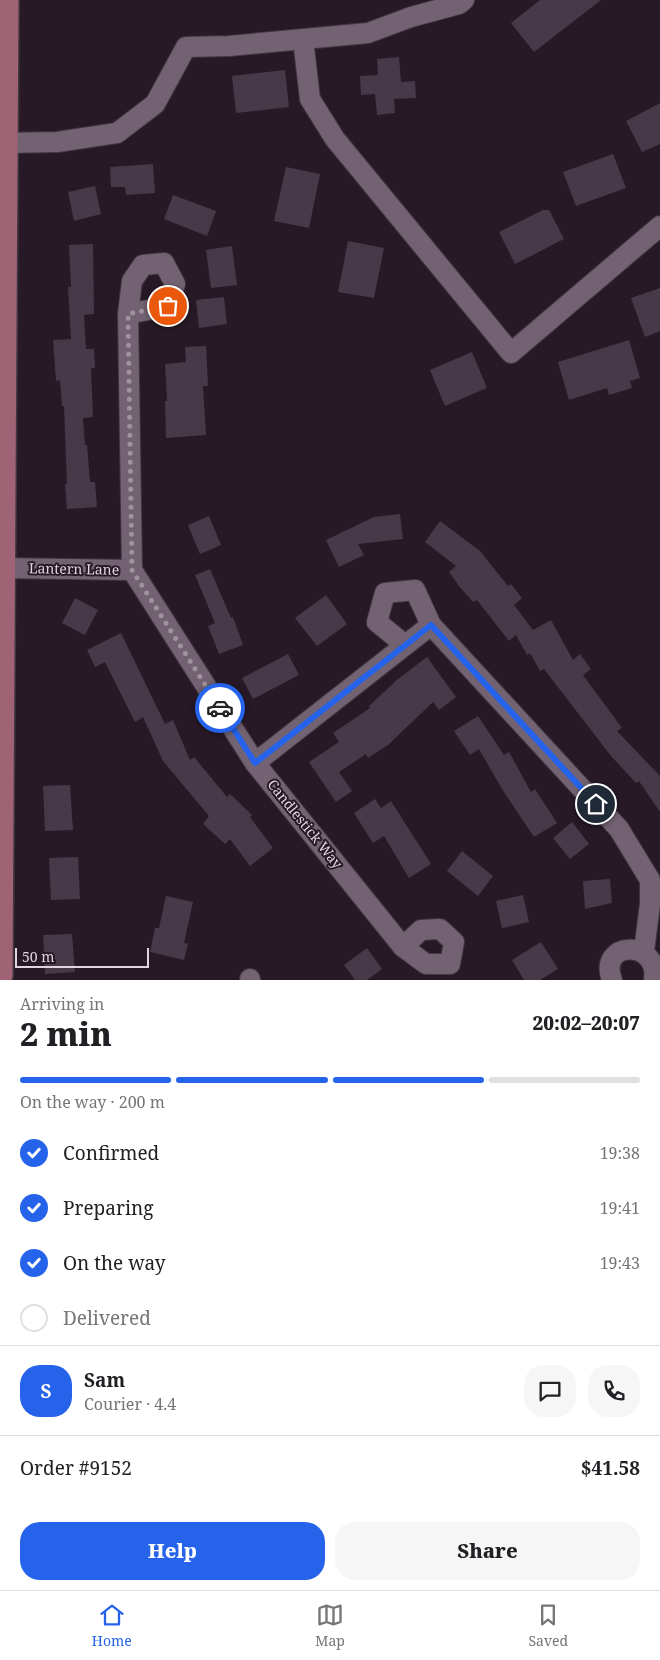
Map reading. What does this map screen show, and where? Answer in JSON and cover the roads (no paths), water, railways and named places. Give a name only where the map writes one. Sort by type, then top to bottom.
[{"type":"main road","points":[[0,975],[1,568],[6,0]]},
{"type":"street","points":[[5,143],[57,142],[117,132],[155,104],[186,47],[229,46],[368,34],[411,17],[460,4],[464,0]]},
{"type":"street","points":[[303,39],[310,99],[335,139],[511,353],[660,226]]},
{"type":"street","name":"Lantern Lane","points":[[1,568],[132,570],[128,314]]},
{"type":"street","name":"Candlestick Way","points":[[132,570],[255,763],[404,947]]},
{"type":"street","points":[[405,645],[377,622],[385,593],[415,590],[431,625],[619,829],[650,880],[650,904],[644,951]]},
{"type":"street","points":[[255,763],[431,625]]},
{"type":"street","points":[[612,980],[610,968],[616,956],[629,949],[644,951],[650,955],[656,970],[654,980]]}]
